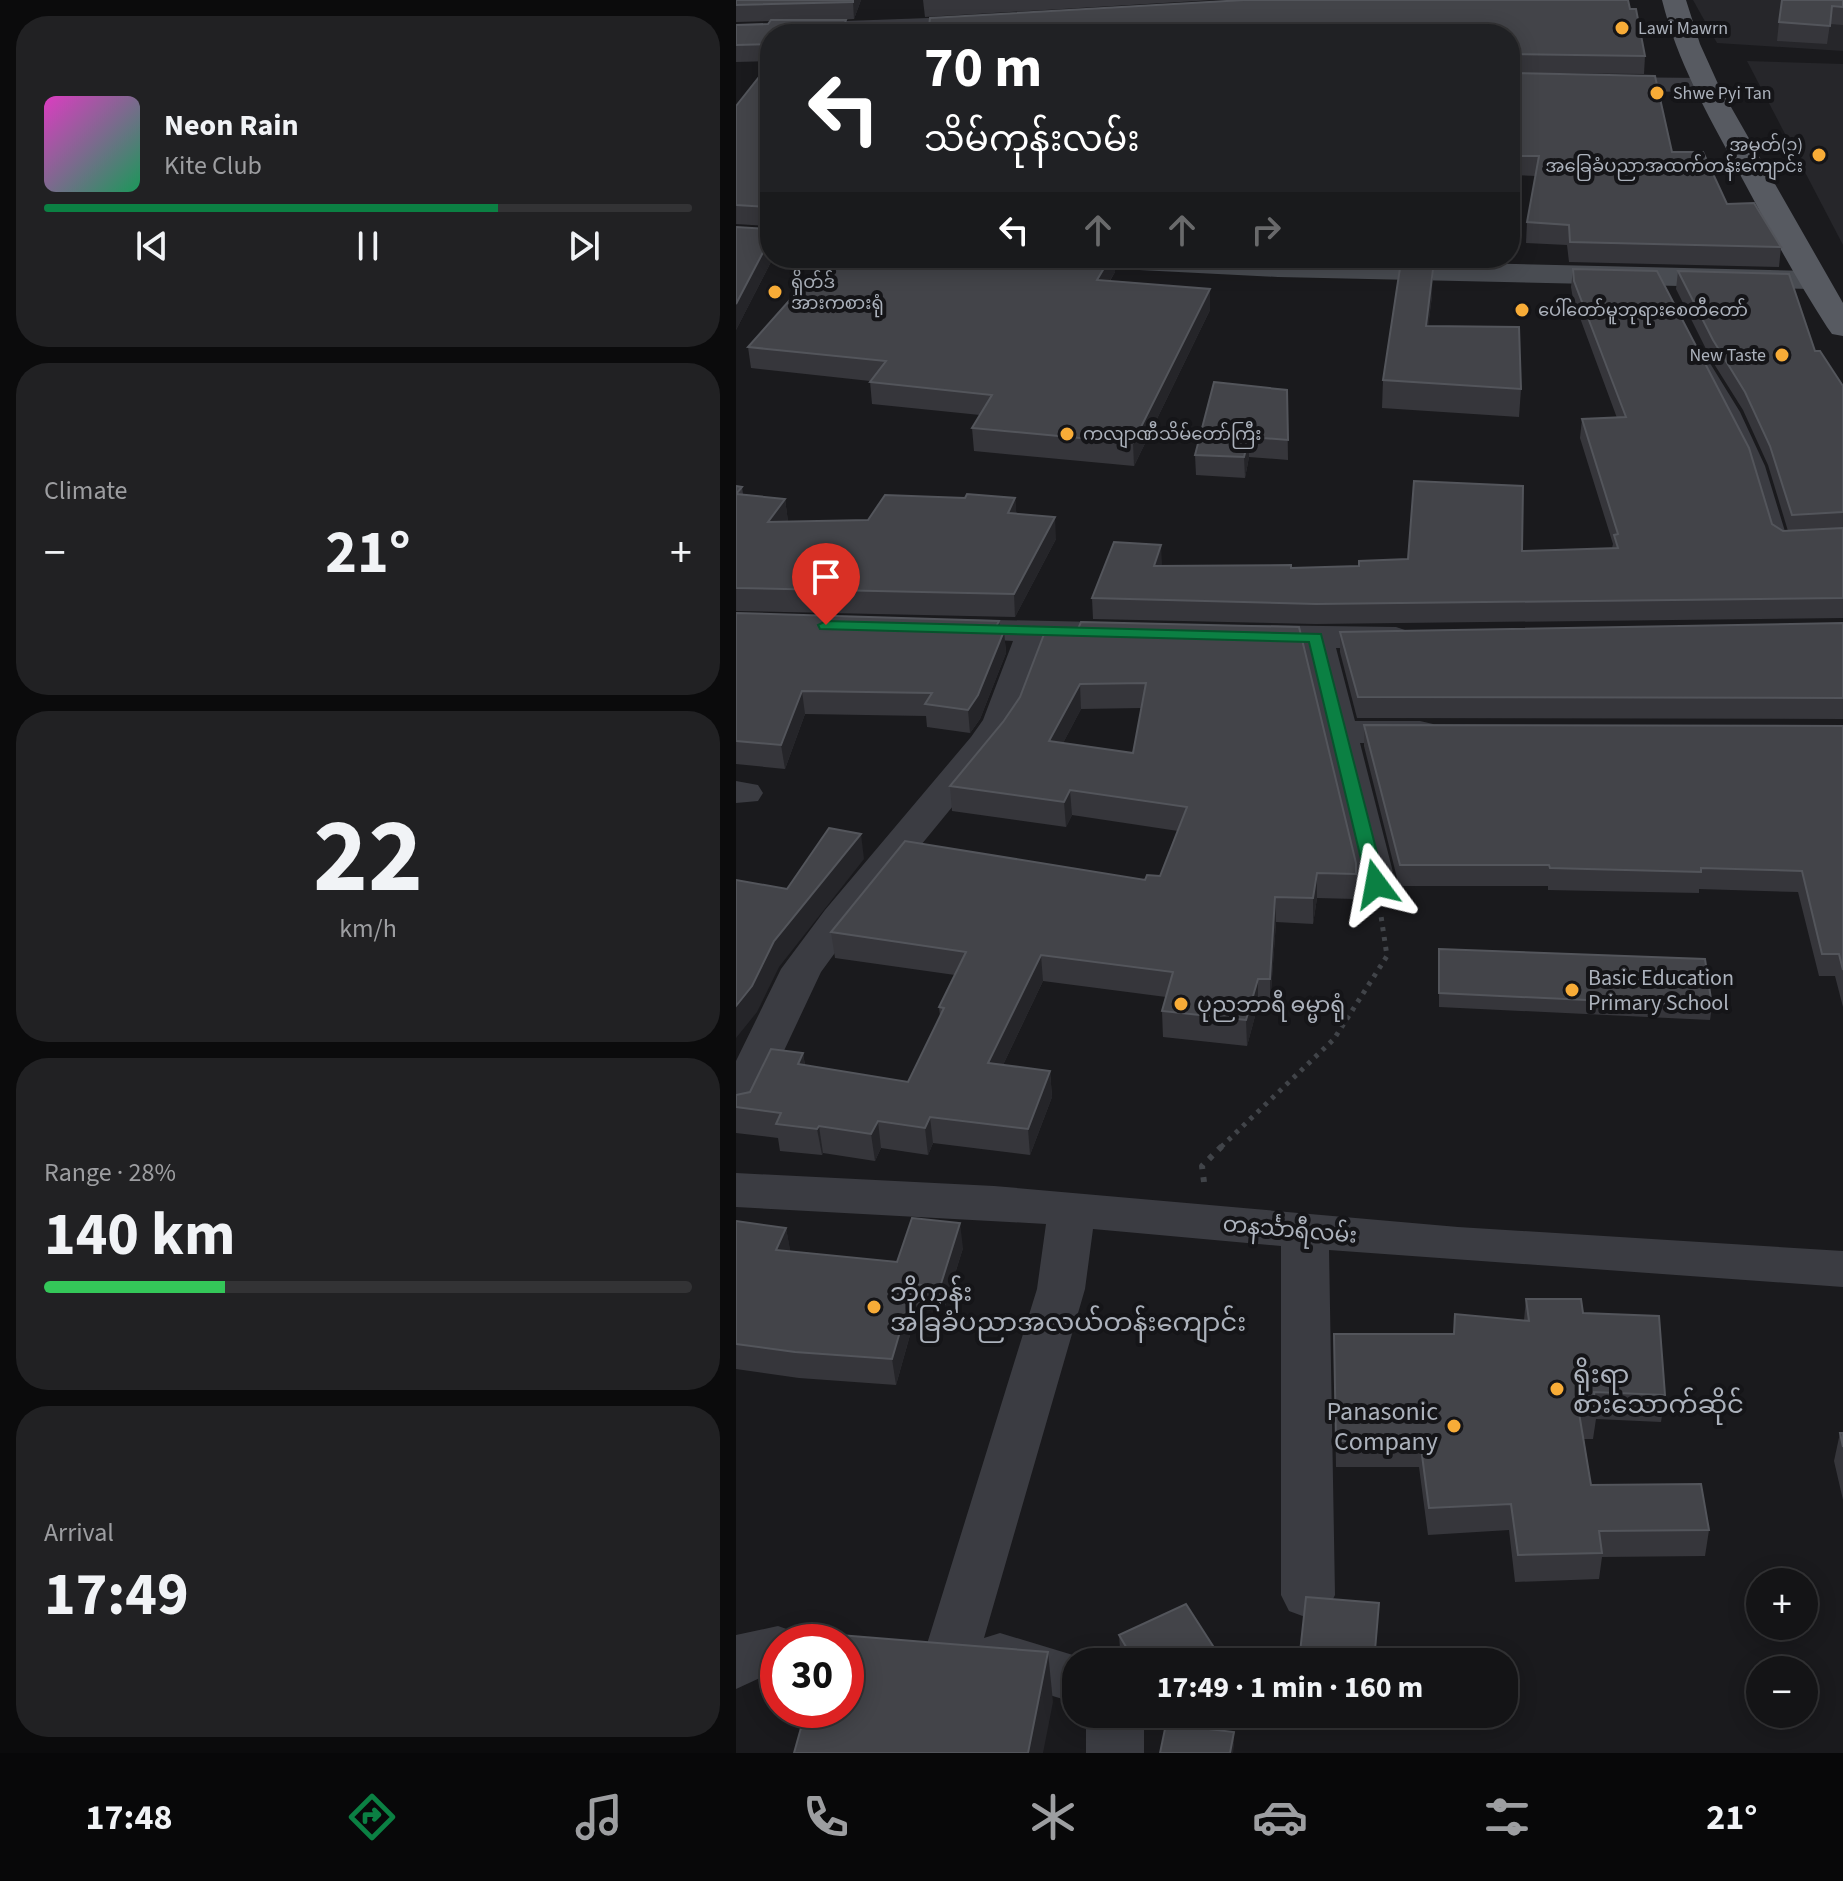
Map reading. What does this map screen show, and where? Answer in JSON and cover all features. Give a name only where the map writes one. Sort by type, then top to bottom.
[{"type":"main road","points":[[1674,0],[1682,36],[1705,85],[1807,272],[1843,327]]},
{"type":"street","points":[[911,24],[918,0]]},
{"type":"street","points":[[981,24],[1002,22]]},
{"type":"street","points":[[736,32],[760,31]]},
{"type":"street","points":[[1520,83],[1705,85]]},
{"type":"street","points":[[1520,261],[1807,272]]},
{"type":"street","points":[[1278,268],[1664,284],[1807,272]]},
{"type":"street","points":[[909,628],[1128,633]]},
{"type":"street","points":[[736,1106],[802,969],[1001,720],[1035,631]]},
{"type":"street","points":[[1222,635],[1427,638]]},
{"type":"street","points":[[1316,638],[1376,884]]},
{"type":"street","points":[[1340,732],[1449,732]]},
{"type":"street","name":"တနင်္သာရီလမ်း","points":[[736,1190],[994,1203],[1458,1244],[1843,1269]]},
{"type":"street","points":[[1062,1675],[933,1643],[1061,1289],[1072,1210]]},
{"type":"street","points":[[1305,1230],[1308,1595]]},
{"type":"street","points":[[736,1665],[748,1655],[760,1653]]},
{"type":"street","points":[[1115,1728],[1115,1753]]},
{"type":"lane","points":[[1694,346],[1732,412],[1757,466],[1780,543],[1843,540]]},
{"type":"path","points":[[1209,1222],[1202,1166],[1334,1039],[1387,956],[1376,884]]},
{"type":"shaded area","points":[[1693,0],[1843,0],[1843,51],[1717,43]]},
{"type":"shaded area","name":"အမှတ်(၁) အခြေခံပညာအထက်တန်းကျောင်း","points":[[1747,61],[1843,64],[1843,245]]},
{"type":"building","points":[[736,0],[853,0],[853,2],[736,5]]},
{"type":"building","points":[[1244,0],[1628,0],[1630,9],[1636,9],[1645,56],[1520,54],[1520,24],[929,24],[930,18]]},
{"type":"building","points":[[1782,0],[1843,0],[1843,7],[1832,6],[1830,26],[1779,22]]},
{"type":"building","points":[[771,20],[846,20],[845,23],[857,23],[856,24],[768,24]]},
{"type":"building","points":[[760,24],[760,44],[736,45],[736,25]]},
{"type":"building","points":[[1520,73],[1655,76],[1672,152],[1703,152],[1727,204],[1754,203],[1781,247],[1570,242],[1569,225],[1527,222],[1539,156],[1520,156]]},
{"type":"building","points":[[760,76],[760,206],[736,205],[736,106]]},
{"type":"building","points":[[736,227],[760,228],[760,258],[736,304]]},
{"type":"building","points":[[818,268],[1104,268],[1097,280],[1210,289],[1133,443],[972,428],[992,395],[870,382],[886,361],[748,347]]},
{"type":"building","points":[[1400,268],[1433,269],[1426,326],[1519,327],[1521,389],[1383,380]]},
{"type":"building","points":[[1573,269],[1657,271],[1749,448],[1772,524],[1783,531],[1843,528],[1843,598],[1316,604],[1092,598],[1114,542],[1161,545],[1154,566],[1291,565],[1291,568],[1359,566],[1359,561],[1408,559],[1414,481],[1523,486],[1522,551],[1618,548],[1614,535],[1618,534],[1582,419],[1626,417],[1574,281]]},
{"type":"building","points":[[1678,271],[1789,274],[1815,351],[1820,351],[1843,386],[1843,512],[1792,515],[1770,446],[1745,392],[1713,340]]},
{"type":"building","points":[[1214,382],[1287,390],[1288,440],[1249,437],[1244,457],[1195,455]]},
{"type":"building","points":[[736,494],[785,499],[768,522],[868,520],[885,495],[965,498],[967,494],[1015,498],[1008,513],[1055,517],[1014,594],[736,588]]},
{"type":"building","points":[[736,613],[999,621],[994,631],[1004,631],[978,695],[968,710],[925,704],[932,693],[802,691],[781,745],[736,741]]},
{"type":"building","points":[[1081,622],[1299,627],[1356,863],[1356,874],[1317,873],[1313,898],[1275,897],[1270,979],[1258,979],[1246,1020],[1162,1011],[1173,972],[1041,955],[988,1063],[1050,1071],[1028,1129],[930,1117],[925,1128],[878,1121],[871,1134],[819,1126],[817,1129],[776,1124],[781,1113],[736,1107],[736,1095],[750,1092],[771,1049],[803,1053],[798,1064],[908,1082],[944,1008],[939,1007],[966,952],[831,932],[905,841],[1145,880],[1147,875],[1160,876],[1187,807],[1070,790],[1064,802],[950,786],[1020,697],[1046,629],[1078,629]],"holes":[[[1146,683],[1133,753],[1049,741],[1080,684]]]},
{"type":"building","points":[[1843,623],[1843,698],[1358,697],[1340,632]]},
{"type":"building","points":[[1364,725],[1843,726],[1843,970],[1839,954],[1822,954],[1802,871],[1701,868],[1701,872],[1550,868],[1549,865],[1400,865]]},
{"type":"building","points":[[829,828],[861,834],[774,941],[752,986],[736,1006],[736,880],[787,889]]},
{"type":"building","name":"Basic Education Primary School","points":[[1439,949],[1705,959],[1712,1006],[1439,993]]},
{"type":"building","points":[[912,1218],[960,1223],[940,1287],[914,1284],[892,1359],[736,1344],[736,1221],[786,1228],[776,1250],[897,1262]]},
{"type":"building","points":[[1526,1299],[1581,1299],[1583,1313],[1659,1316],[1665,1395],[1594,1392],[1596,1413],[1579,1413],[1591,1485],[1701,1484],[1709,1530],[1599,1531],[1602,1553],[1518,1555],[1511,1504],[1429,1508],[1420,1440],[1336,1441],[1334,1334],[1454,1334],[1455,1314],[1529,1321]]},
{"type":"building","points":[[1306,1597],[1379,1603],[1375,1648],[1301,1648]]},
{"type":"building","points":[[1186,1604],[1214,1648],[1127,1648],[1119,1635]]},
{"type":"building","points":[[864,1637],[1048,1652],[1028,1753],[794,1753],[801,1728],[864,1728]]},
{"type":"building","points":[[1165,1728],[1234,1732],[1230,1753],[1160,1753]]},
{"type":"place","name":"Lawi Mawrn","points":[[1622,28]]},
{"type":"place","name":"Shwe Pyi Tan","points":[[1657,93]]},
{"type":"place","name":"အမှတ်(၁) အခြေခံပညာအထက်တန်းကျောင်း","points":[[1819,155]]},
{"type":"place","name":"ရှိတ်ဒ် အားကစားရုံ","points":[[775,292]]},
{"type":"place","name":"ပေါ်တော်မူဘုရားစေတီတော်","points":[[1522,310]]},
{"type":"place","name":"New Taste","points":[[1782,355]]},
{"type":"place","name":"ကလျာဏီသိမ်တော်ကြီး","points":[[1067,434]]},
{"type":"place","name":"Basic Education Primary School","points":[[1572,990]]},
{"type":"place","name":"ပုညဘာရီ ဓမ္မာရုံ","points":[[1181,1004]]},
{"type":"place","name":"ဘိုကုန်း အခြခံပညာအလယ်တန်းကျောင်း","points":[[874,1307]]},
{"type":"place","name":"ရိုးရာ စားသောက်ဆိုင်","points":[[1557,1389]]},
{"type":"place","name":"Panasonic Company","points":[[1454,1426]]},
{"type":"route","points":[[826,625],[1316,638],[1376,884]]}]
